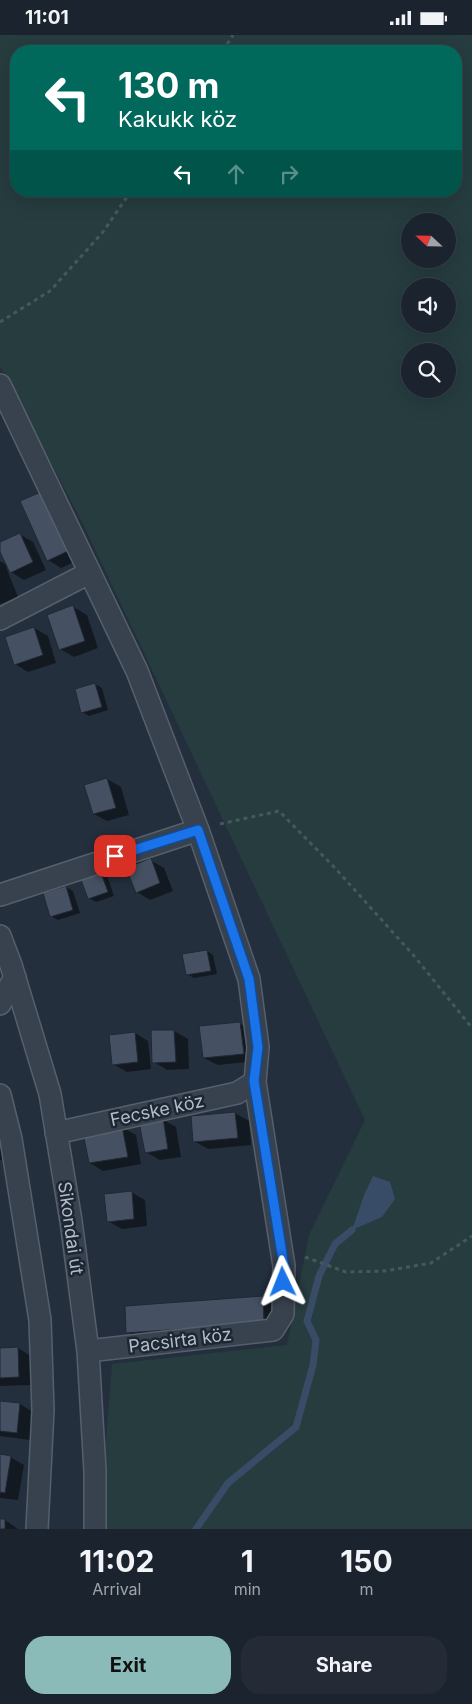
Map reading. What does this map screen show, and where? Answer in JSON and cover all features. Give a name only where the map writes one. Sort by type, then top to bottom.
[{"type":"street","points":[[0,385],[137,671],[198,830],[249,979],[258,1047],[254,1081]]},
{"type":"street","points":[[0,619],[89,573]]},
{"type":"street","points":[[0,895],[198,830]]},
{"type":"street","name":"Sikondai út","points":[[0,936],[15,977],[50,1094],[71,1221],[88,1351],[95,1471],[95,1529]]},
{"type":"street","points":[[0,1004],[15,977]]},
{"type":"street","name":"Fecske köz","points":[[56,1133],[237,1093],[254,1081]]},
{"type":"street","name":"Pacsirta köz","points":[[88,1351],[273,1330],[283,1314],[284,1266],[254,1081]]},
{"type":"street","points":[[0,1095],[11,1139],[40,1320],[43,1410],[37,1529]]},
{"type":"path","points":[[0,322],[50,291],[103,232],[126,197]]},
{"type":"path","points":[[198,830],[279,811],[335,868],[415,957],[472,1028]]},
{"type":"path","points":[[324,1265],[346,1272],[385,1271],[431,1263],[472,1236]]},
{"type":"green space","points":[[0,35],[472,35],[472,1529],[99,1529],[112,1364],[287,1345],[309,1235],[365,1120],[83,524],[0,366]]},
{"type":"water","points":[[373,1176],[390,1182],[395,1199],[382,1217],[352,1230],[364,1195]]},
{"type":"building","points":[[41,492],[68,551],[47,561],[20,501]]},
{"type":"building","points":[[20,533],[33,562],[10,573],[0,552],[0,542]]},
{"type":"building","points":[[73,605],[85,641],[59,650],[47,615]]},
{"type":"building","points":[[34,627],[43,655],[14,665],[5,637]]},
{"type":"building","points":[[95,683],[102,707],[81,713],[75,689]]},
{"type":"building","points":[[107,778],[116,808],[93,814],[84,785]]},
{"type":"building","points":[[151,858],[160,883],[136,893],[126,868]]},
{"type":"building","points":[[101,873],[108,892],[88,899],[81,880]]},
{"type":"building","points":[[66,886],[73,910],[50,917],[43,893]]},
{"type":"building","points":[[207,950],[211,971],[186,975],[182,954]]},
{"type":"building","points":[[240,1022],[244,1054],[203,1058],[199,1026]]},
{"type":"building","points":[[151,1030],[174,1030],[176,1062],[152,1063]]},
{"type":"building","points":[[135,1032],[138,1062],[112,1065],[109,1035]]},
{"type":"building","points":[[235,1112],[238,1138],[193,1142],[191,1116]]},
{"type":"building","points":[[163,1118],[168,1149],[145,1153],[139,1122]]},
{"type":"building","points":[[122,1126],[128,1157],[89,1163],[83,1133]]},
{"type":"building","points":[[132,1191],[134,1219],[107,1222],[104,1194]]},
{"type":"building","points":[[263,1296],[264,1323],[126,1333],[125,1306]]},
{"type":"building","points":[[18,1347],[19,1377],[0,1378],[0,1348]]},
{"type":"building","points":[[0,1401],[20,1403],[17,1433],[0,1431]]},
{"type":"building","points":[[0,1454],[11,1456],[5,1493],[0,1492]]},
{"type":"building","points":[[0,1519],[5,1519],[5,1529],[0,1529]]},
{"type":"waterway","points":[[196,1529],[228,1483],[296,1427],[313,1365],[316,1340],[307,1321],[319,1276],[335,1244],[352,1230]]},
{"type":"route","points":[[115,856],[198,830],[249,979],[258,1047],[254,1081],[284,1266],[283,1282]]}]
